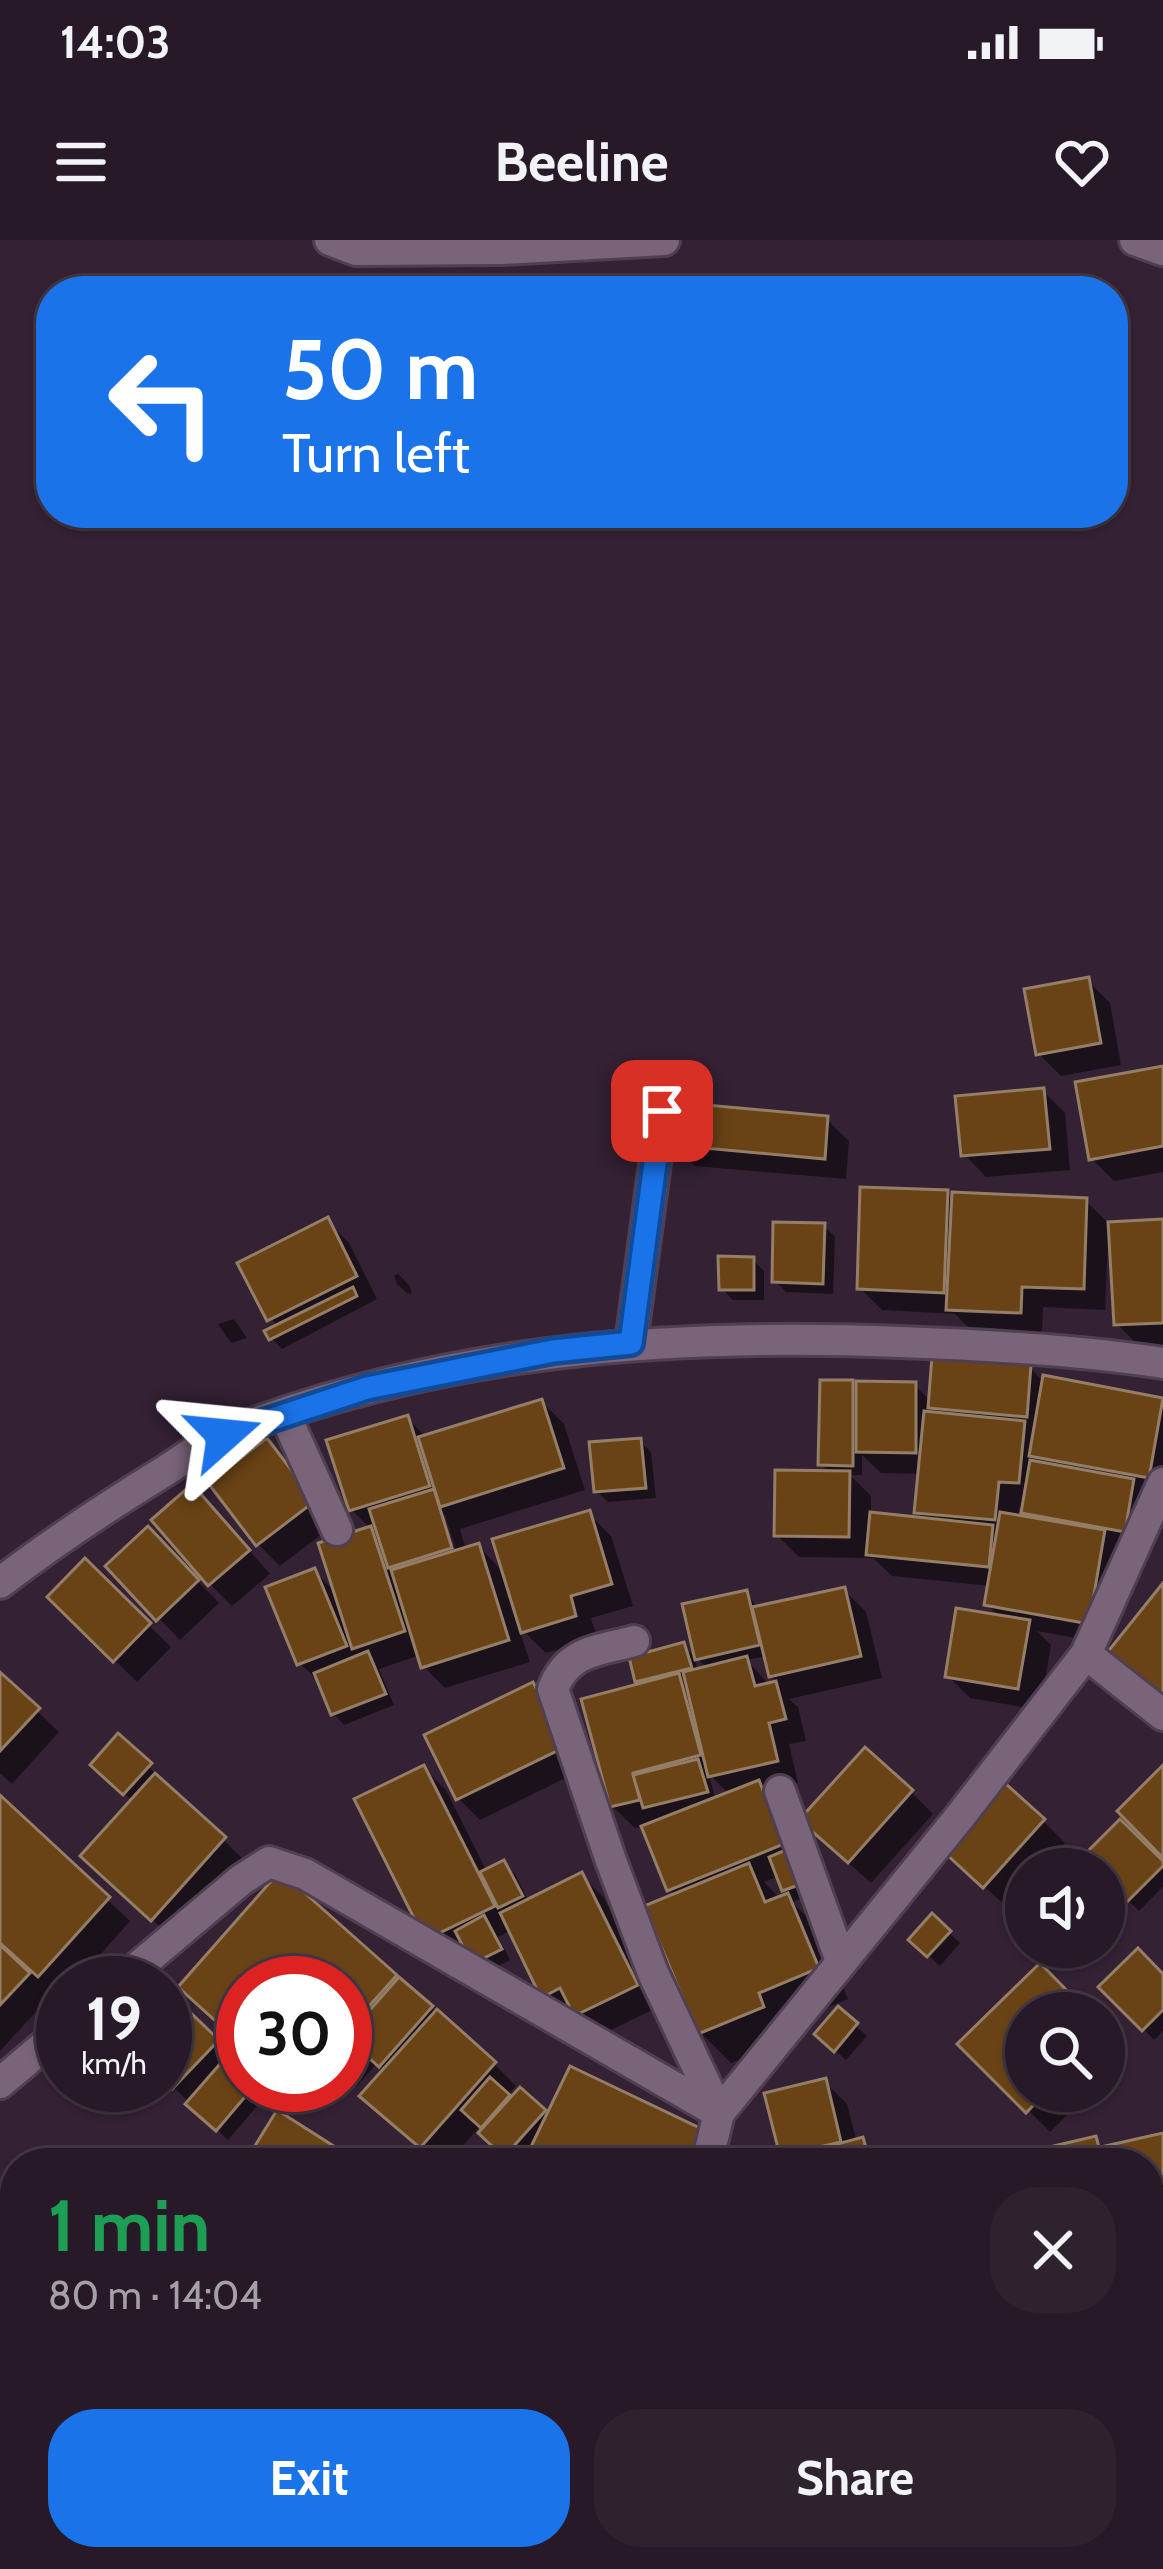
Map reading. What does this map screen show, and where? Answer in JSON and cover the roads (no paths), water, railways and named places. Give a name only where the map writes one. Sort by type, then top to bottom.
[{"type":"street","points":[[330,240],[356,250],[502,249],[664,240]]},
{"type":"street","points":[[1135,240],[1163,250]]},
{"type":"street","points":[[631,1343],[662,1111]]},
{"type":"street","points":[[0,1583],[68,1532],[224,1435],[367,1388],[553,1351],[631,1343],[848,1340],[987,1345],[1163,1363]]},
{"type":"street","points":[[285,1415],[337,1530]]},
{"type":"street","points":[[711,2148],[719,2113],[1086,1654],[1163,1483]]},
{"type":"street","points":[[634,1641],[576,1657],[561,1669],[554,1689],[653,1973],[719,2113]]},
{"type":"street","points":[[1086,1654],[1163,1715]]},
{"type":"street","points":[[780,1791],[841,1961]]},
{"type":"street","points":[[151,1956],[269,1862],[304,1874],[719,2113]]},
{"type":"street","points":[[0,2083],[36,2053]]}]
